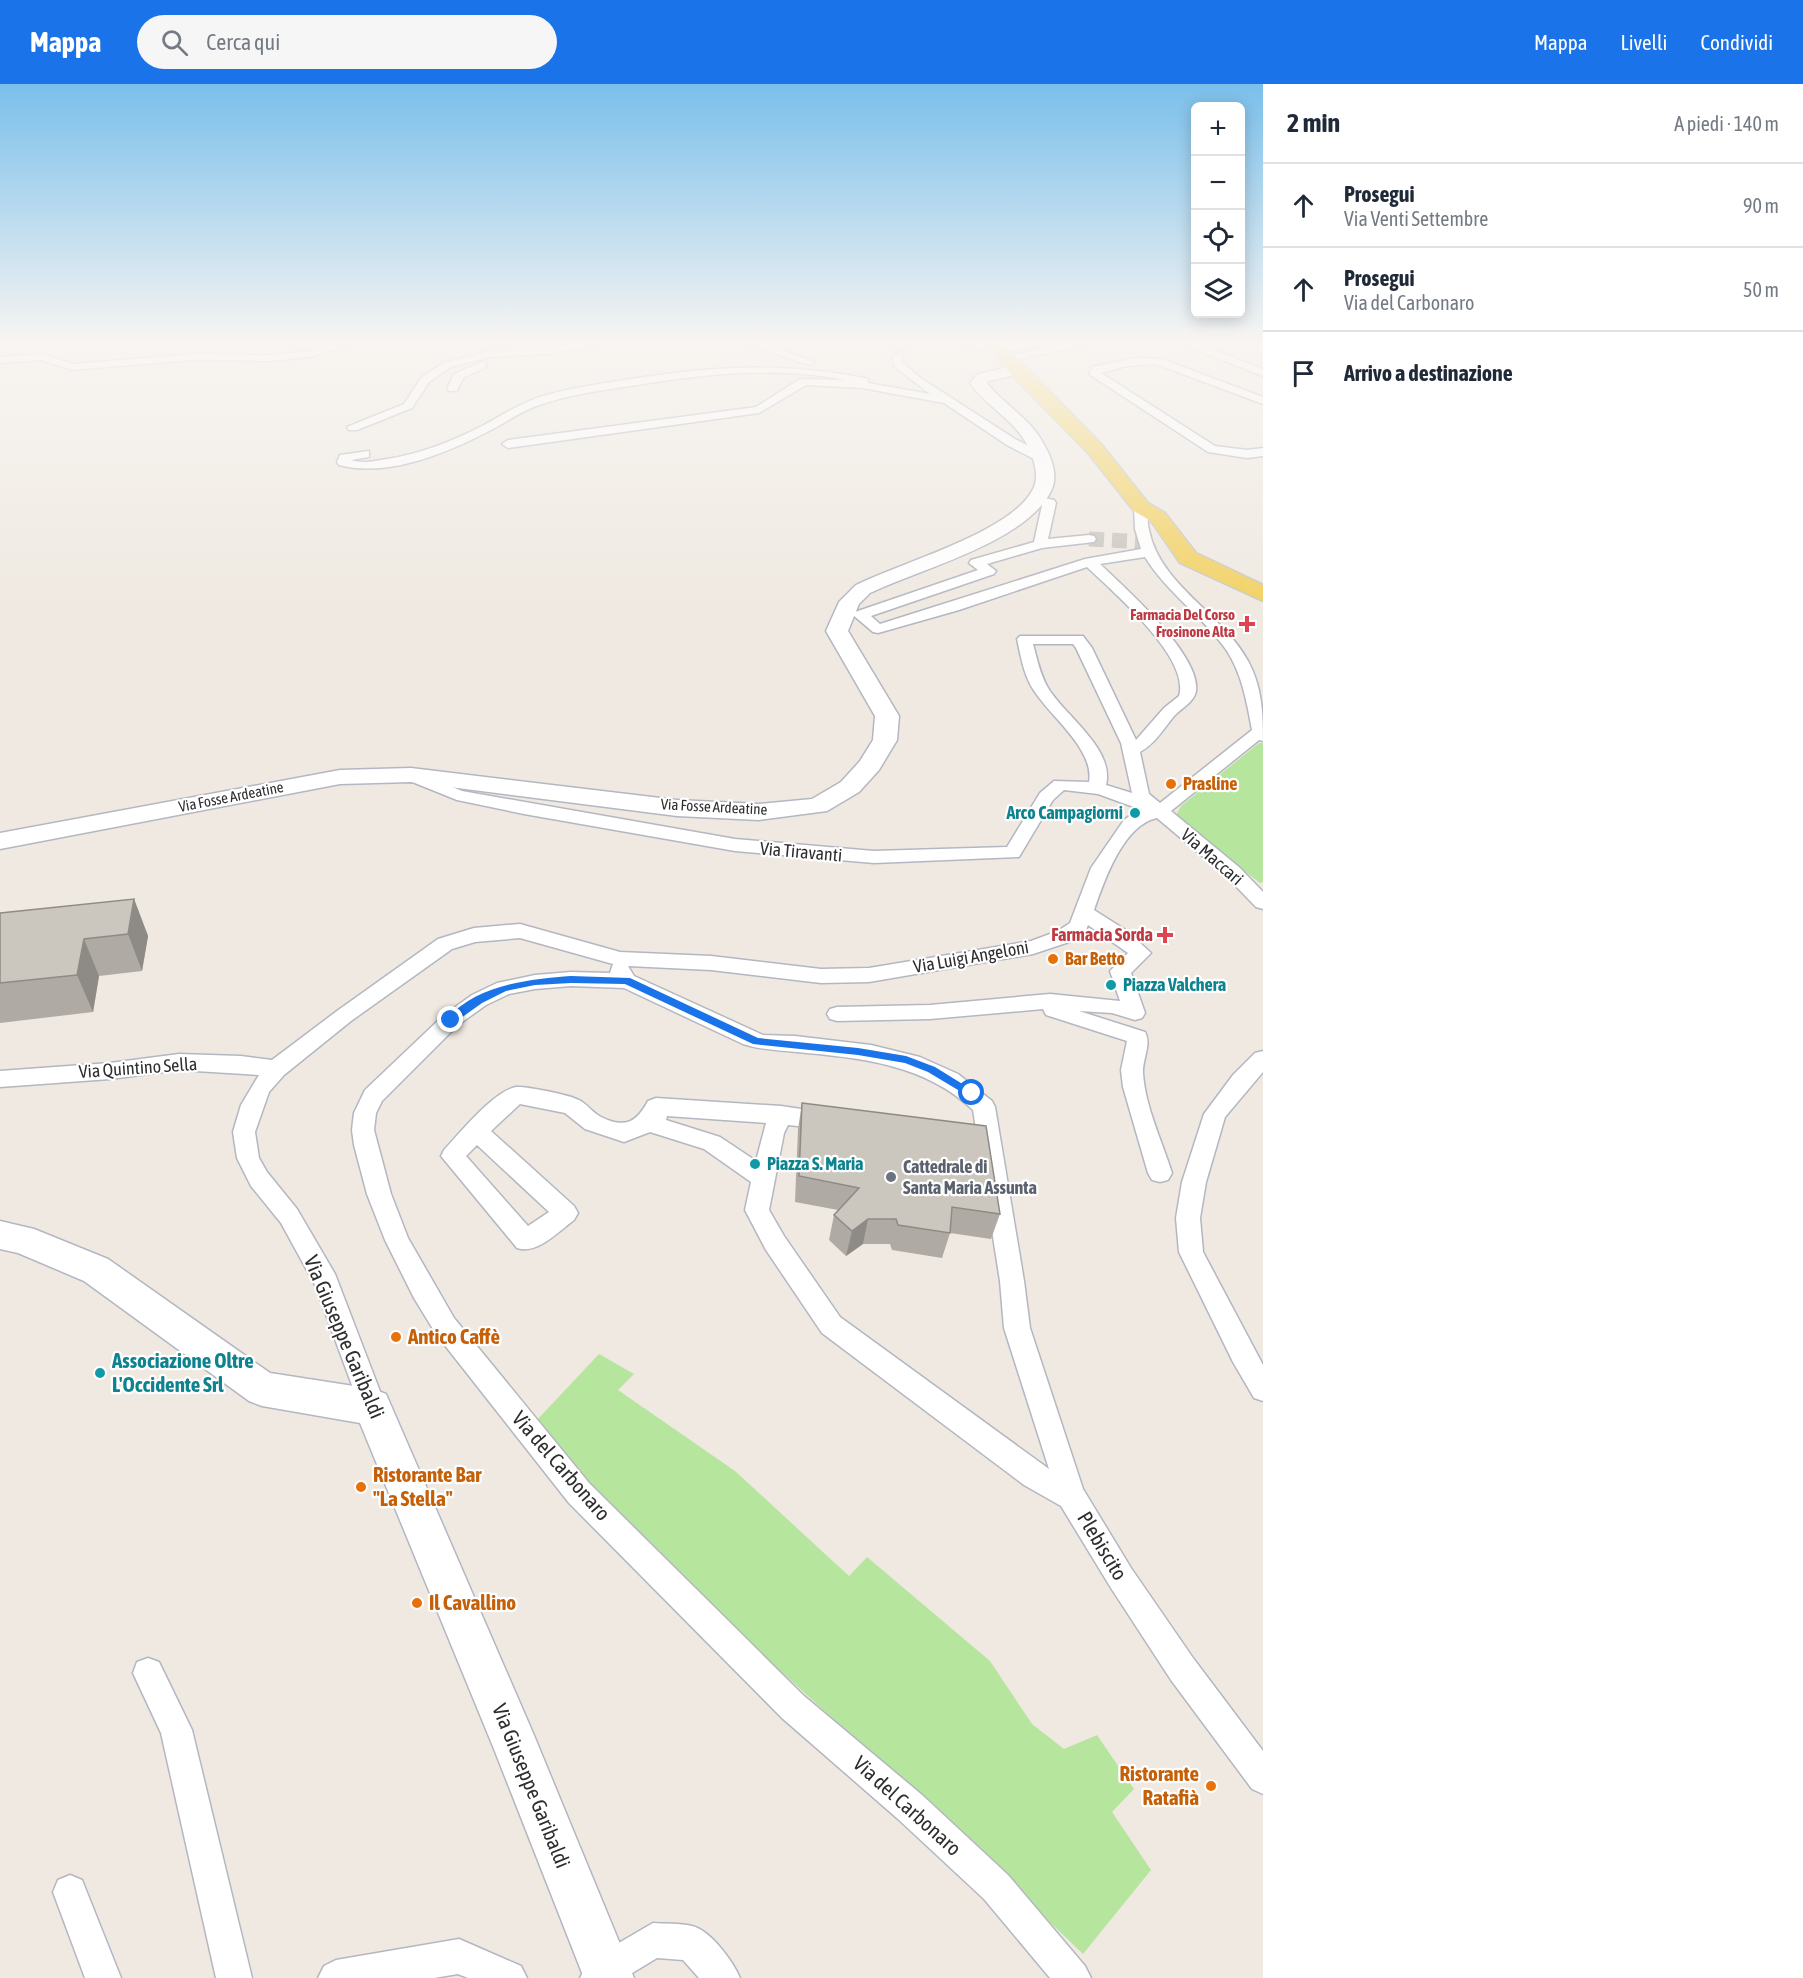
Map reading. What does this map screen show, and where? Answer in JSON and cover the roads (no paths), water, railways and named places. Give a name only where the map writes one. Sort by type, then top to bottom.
[{"type":"main road","points":[[1026,431],[1034,442],[1046,477],[1042,492],[1036,500]]},
{"type":"main road","points":[[1078,431],[1095,449],[1141,507],[1158,517],[1188,558],[1263,594]]},
{"type":"main road","name":"Via Fosse Ardeatine","points":[[0,840],[340,777],[411,775],[677,808],[759,812],[818,806],[850,787],[870,765],[885,740],[887,716],[837,631],[846,606],[862,590],[935,560],[990,533],[1026,511],[1036,500]]},
{"type":"main road","points":[[0,1235],[22,1239],[96,1270],[262,1389],[373,1407]]},
{"type":"main road","name":"Via Giuseppe Garibaldi","points":[[373,1407],[512,1738],[604,1975]]},
{"type":"street","points":[[365,454],[344,458],[343,462],[351,466],[368,466],[427,452],[455,443],[480,431]]},
{"type":"street","points":[[508,444],[601,431]]},
{"type":"street","points":[[995,431],[1040,458]]},
{"type":"street","points":[[1185,431],[1212,449],[1247,454],[1263,453]]},
{"type":"street","points":[[1036,500],[1049,503],[1042,529],[1041,544]]},
{"type":"street","points":[[1141,507],[1140,520],[1152,561],[1233,649],[1254,692],[1261,734]]},
{"type":"street","points":[[1089,539],[1041,544],[976,563],[989,571],[860,615],[878,629],[954,607],[1090,562],[1115,556],[1150,552]]},
{"type":"street","points":[[1090,562],[1121,591],[1175,652],[1184,665],[1187,678],[1189,690],[1184,700],[1168,713],[1147,742],[1131,750]]},
{"type":"street","points":[[1096,789],[1099,778],[1095,756],[1041,690],[1030,665],[1025,639],[1078,639],[1131,750],[1141,796],[1159,812]]},
{"type":"street","name":"Via Luigi Angeloni","points":[[623,970],[711,963],[821,976],[869,975],[1033,946],[1065,936],[1078,927],[1098,872],[1130,824],[1141,816],[1159,812],[1261,734]]},
{"type":"street","name":"Via Tiravanti","points":[[411,775],[457,795],[607,825],[778,851],[874,857],[1013,853],[1046,797],[1060,785],[1076,784],[1096,789],[1136,800],[1159,812]]},
{"type":"street","name":"Via Maccari","points":[[1159,812],[1233,873],[1263,903]]},
{"type":"street","points":[[837,1014],[920,1013],[1061,1002],[1112,1006],[1135,1012],[1120,971],[1141,953],[1120,936],[1084,913]]},
{"type":"street","name":"Via Giuseppe Garibaldi","points":[[373,1407],[326,1282],[289,1216],[259,1179],[248,1158],[244,1132],[252,1105],[261,1087],[276,1069],[408,970],[445,944],[458,938],[500,931],[520,931],[623,970]]},
{"type":"street","name":"Plebiscito","points":[[623,970],[757,1041],[858,1051],[906,1060],[932,1069],[972,1093],[984,1107],[980,1141],[1012,1281],[1017,1328],[1071,1496],[1127,1588],[1182,1669],[1263,1778]]},
{"type":"street","name":"Via del Carbonaro","points":[[623,970],[504,988],[479,1000],[451,1020],[374,1096],[365,1113],[363,1130],[365,1145],[379,1194],[397,1240],[445,1326],[579,1493],[793,1707],[910,1807],[996,1887],[1072,1978]]},
{"type":"street","points":[[1035,1004],[1138,1037],[1132,1070],[1134,1087],[1160,1173]]},
{"type":"street","points":[[1263,1059],[1241,1081],[1215,1114],[1196,1174],[1188,1218],[1191,1252],[1242,1354],[1263,1389]]},
{"type":"street","name":"Via Quintino Sella","points":[[0,1079],[110,1071],[179,1062],[241,1064],[276,1069]]},
{"type":"street","points":[[477,1131],[566,1213],[526,1241],[452,1156],[477,1131],[509,1099],[518,1095],[571,1106],[593,1123],[624,1133],[641,1127],[655,1115]]},
{"type":"street","points":[[762,1177],[712,1143],[655,1125],[656,1107],[782,1115],[844,1122]]},
{"type":"street","points":[[782,1115],[773,1133],[762,1177],[757,1210],[775,1243],[831,1325],[1034,1476],[1071,1496]]},
{"type":"street","points":[[148,1674],[176,1730],[234,1978]]},
{"type":"street","points":[[70,1892],[103,1978]]},
{"type":"street","points":[[604,1975],[653,1940],[692,1943],[722,1978]]},
{"type":"street","points":[[336,1978],[459,1956],[508,1978]]},
{"type":"tunnel","points":[[1089,539],[1146,542]]},
{"type":"place","name":"Farmacia Del Corso Frosinone Alta","points":[[1247,624]]},
{"type":"place","name":"Prasline","points":[[1171,784]]},
{"type":"place","name":"Arco Campagiorni","points":[[1135,813]]},
{"type":"place","name":"Farmacia Sorda","points":[[1165,935]]},
{"type":"place","name":"Bar Betto","points":[[1053,959]]},
{"type":"place","name":"Piazza Valchera","points":[[1111,985]]},
{"type":"place","name":"Piazza S. Maria","points":[[755,1164]]},
{"type":"place","name":"Cattedrale di Santa Maria Assunta","points":[[891,1177]]},
{"type":"place","name":"Antico Caffè","points":[[396,1337]]},
{"type":"place","name":"Associazione Oltre L'Occidente Srl","points":[[100,1373]]},
{"type":"place","name":"Ristorante Bar \"La Stella\"","points":[[361,1487]]},
{"type":"place","name":"Il Cavallino","points":[[417,1603]]},
{"type":"place","name":"Ristorante Ratafià","points":[[1211,1786]]}]
